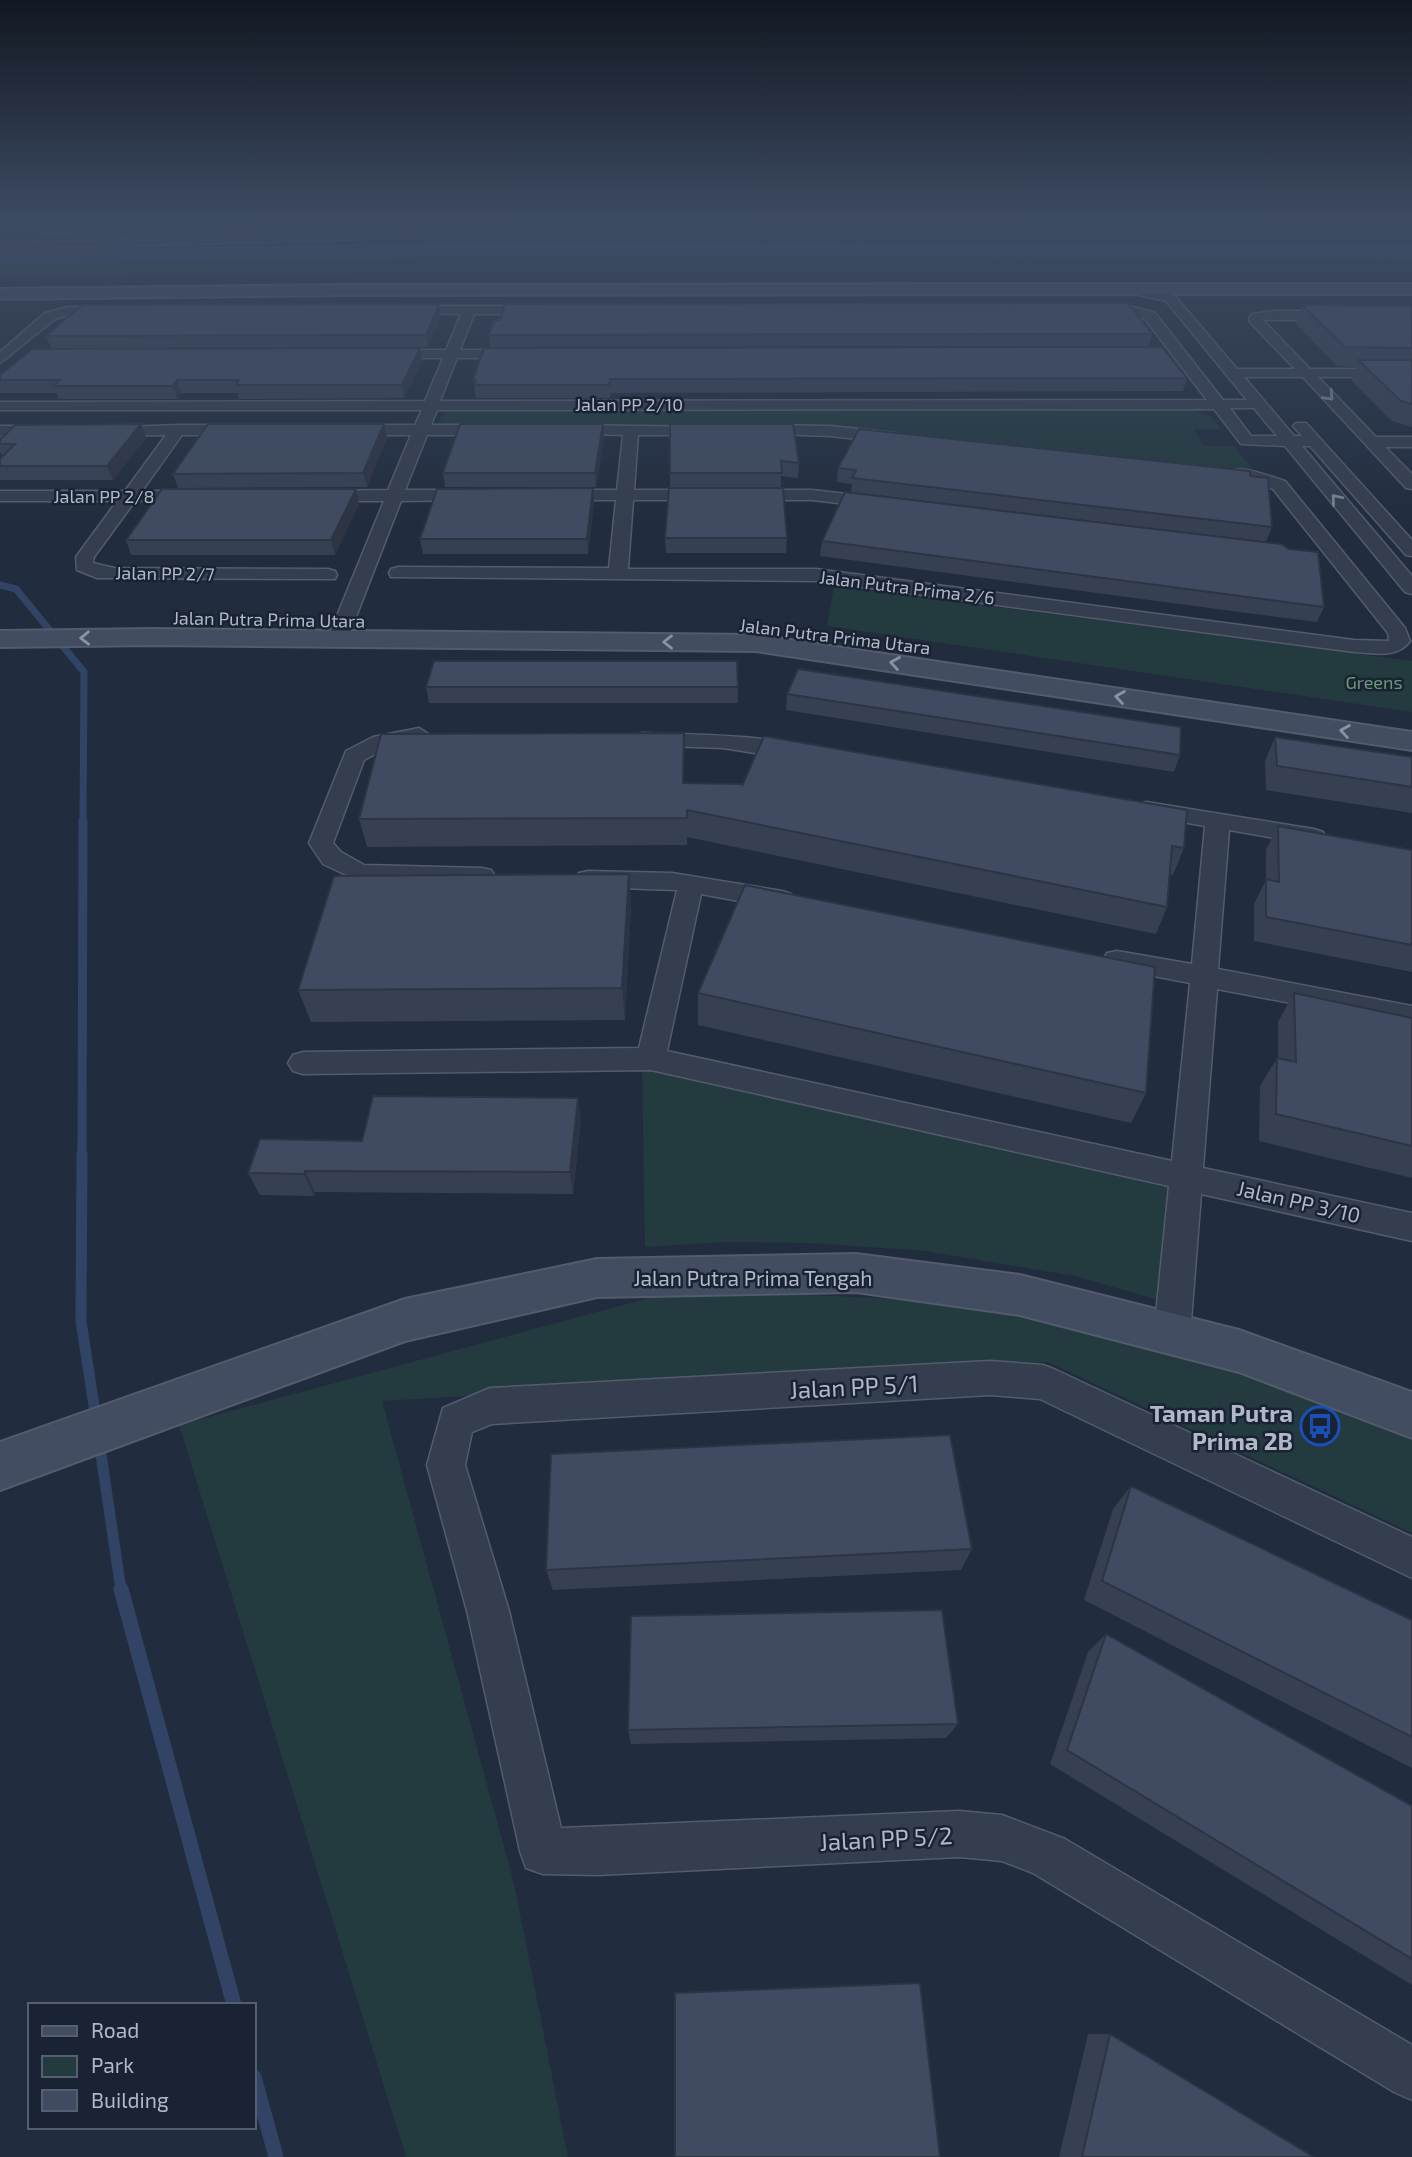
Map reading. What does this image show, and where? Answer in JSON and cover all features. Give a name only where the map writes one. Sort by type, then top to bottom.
[{"type":"main road","name":"Jalan Putra Prima Utara","points":[[7,629],[127,617],[341,630],[756,643],[1412,741]]},
{"type":"main road","name":"Jalan Putra Prima Utara","points":[[7,629],[153,637],[341,630],[764,624],[1412,719]]},
{"type":"main road","name":"Jalan Putra Prima Tengah","points":[[0,1466],[405,1320],[597,1278],[856,1273],[1020,1295],[1239,1351],[1412,1415]]},
{"type":"street","points":[[3,357],[42,323]]},
{"type":"street","points":[[341,630],[464,323]]},
{"type":"street","points":[[1154,323],[1172,353],[1219,404],[1247,441],[1315,441]]},
{"type":"street","points":[[1190,323],[1412,588]]},
{"type":"street","points":[[1259,323],[1412,484]]},
{"type":"street","points":[[1238,352],[1273,393]]},
{"type":"street","points":[[368,354],[536,354]]},
{"type":"street","points":[[3,357],[33,355]]},
{"type":"street","points":[[1232,373],[1412,373]]},
{"type":"street","name":"Jalan PP 2/10","points":[[0,406],[1258,404]]},
{"type":"street","points":[[1290,412],[1405,536],[1412,553],[1383,554]]},
{"type":"street","name":"Jalan PP 2/7","points":[[178,430],[85,557],[84,566],[97,572],[114,574],[328,575]]},
{"type":"street","points":[[0,431],[259,430]]},
{"type":"street","points":[[327,430],[519,430]]},
{"type":"street","points":[[547,430],[830,431],[913,440]]},
{"type":"street","points":[[618,573],[631,430]]},
{"type":"street","points":[[1372,442],[1412,442]]},
{"type":"street","points":[[1219,473],[1274,481],[1339,558]]},
{"type":"street","points":[[298,496],[489,495]]},
{"type":"street","points":[[530,495],[812,495],[904,506]]},
{"type":"street","name":"Jalan PP 2/8","points":[[0,496],[214,496]]},
{"type":"street","points":[[1368,536],[1405,536]]},
{"type":"street","points":[[1312,555],[1339,558]]},
{"type":"street","name":"Jalan Putra Prima 2/6","points":[[398,573],[816,575],[1378,649],[1395,648],[1400,641],[1398,632],[1339,558]]},
{"type":"street","points":[[437,735],[409,735],[381,741],[354,756],[321,843],[331,858],[359,873],[509,877]]},
{"type":"street","points":[[627,739],[723,741],[818,755]]},
{"type":"street","points":[[1124,805],[1331,839]]},
{"type":"street","points":[[1172,1334],[1218,821]]},
{"type":"street","points":[[564,878],[691,884],[808,904]]},
{"type":"street","points":[[651,1059],[691,884]]},
{"type":"street","points":[[1097,957],[1412,1016]]},
{"type":"street","name":"Jalan PP 3/10","points":[[303,1063],[651,1059],[1412,1227]]},
{"type":"street","name":"Jalan PP 5/1","points":[[488,1611],[446,1465],[456,1421],[490,1406],[990,1378],[1043,1382],[1412,1558]]},
{"type":"street","name":"Jalan PP 5/2","points":[[488,1611],[543,1851],[598,1852],[960,1834],[1002,1838],[1048,1856],[1412,2074]]},
{"type":"green space","points":[[445,410],[1196,411],[1210,416],[1221,429],[1193,429],[1204,446],[1234,446],[1254,471],[1245,473],[827,428],[436,427]]},
{"type":"green space","name":"Greens","points":[[834,586],[1412,661],[1412,712],[827,626]]},
{"type":"green space","points":[[642,1069],[1173,1182],[1158,1300],[1075,1276],[925,1251],[811,1243],[725,1242],[645,1247]]},
{"type":"green space","points":[[682,1289],[984,1303],[1245,1369],[1412,1432],[1412,1533],[1048,1362],[382,1401],[514,1883],[568,2157],[406,2157],[179,1425]]},
{"type":"building","points":[[61,323],[431,323],[426,335],[46,336]]},
{"type":"building","points":[[493,323],[1143,323],[1152,334],[489,335]]},
{"type":"building","points":[[1320,323],[1412,323],[1412,348],[1345,347]]},
{"type":"building","points":[[1162,347],[1187,378],[610,379],[609,385],[474,385],[476,380],[473,380],[484,348]]},
{"type":"building","points":[[420,348],[402,385],[236,385],[239,380],[177,380],[173,386],[54,386],[60,380],[0,380],[0,375],[32,349]]},
{"type":"building","points":[[1358,360],[1412,360],[1412,404],[1401,401]]},
{"type":"building","points":[[141,424],[107,466],[0,466],[0,459],[15,444],[0,444],[0,440],[15,425]]},
{"type":"building","points":[[208,424],[384,424],[363,473],[173,474]]},
{"type":"building","points":[[460,424],[603,424],[595,473],[443,473]]},
{"type":"building","points":[[670,424],[793,424],[799,463],[781,461],[782,473],[670,473]]},
{"type":"building","points":[[859,429],[1250,471],[1250,476],[1268,478],[1272,527],[852,478],[856,470],[838,468]]},
{"type":"building","points":[[593,488],[587,539],[420,539],[437,489]]},
{"type":"building","points":[[669,488],[783,488],[787,538],[665,538]]},
{"type":"building","points":[[162,489],[356,489],[331,540],[126,540]]},
{"type":"building","points":[[845,492],[1281,544],[1289,549],[1318,552],[1324,607],[822,541]]},
{"type":"building","points":[[434,661],[737,661],[738,687],[426,687]]},
{"type":"building","points":[[798,669],[1181,727],[1180,755],[787,694]]},
{"type":"building","points":[[684,733],[683,783],[742,786],[764,736],[1187,810],[1184,848],[1172,846],[1167,907],[687,810],[687,818],[359,819],[381,734]]},
{"type":"building","points":[[1275,737],[1412,757],[1412,787],[1277,766]]},
{"type":"building","points":[[1278,826],[1412,850],[1412,945],[1266,917],[1266,879],[1279,882]]},
{"type":"building","points":[[629,874],[622,988],[298,990],[334,876]]},
{"type":"building","points":[[745,885],[1155,967],[1146,1093],[698,993]]},
{"type":"building","points":[[1294,993],[1412,1018],[1412,1146],[1276,1114],[1277,1058],[1296,1062]]},
{"type":"building","points":[[373,1096],[578,1098],[570,1172],[248,1173],[260,1139],[362,1141]]},
{"type":"building","points":[[950,1435],[972,1549],[546,1570],[551,1454]]},
{"type":"building","points":[[1131,1486],[1412,1620],[1412,1737],[1102,1581]]},
{"type":"building","points":[[942,1610],[958,1724],[628,1730],[631,1616]]},
{"type":"building","points":[[1106,1634],[1412,1806],[1412,1959],[1067,1750]]},
{"type":"building","points":[[920,1983],[940,2157],[675,2157],[675,1993]]},
{"type":"building","points":[[1110,2034],[1314,2157],[1082,2157]]},
{"type":"waterway","points":[[0,585],[16,589],[84,672],[83,823]]},
{"type":"waterway","points":[[82,1156],[83,821]]},
{"type":"waterway","points":[[82,1154],[81,1321],[96,1419]]},
{"type":"waterway","points":[[99,1441],[121,1590]]},
{"type":"waterway","points":[[121,1589],[233,2003]]},
{"type":"waterway","points":[[256,2084],[276,2157]]},
{"type":"place","name":"Taman Putra Prima 2B","points":[[1320,1426]]}]
